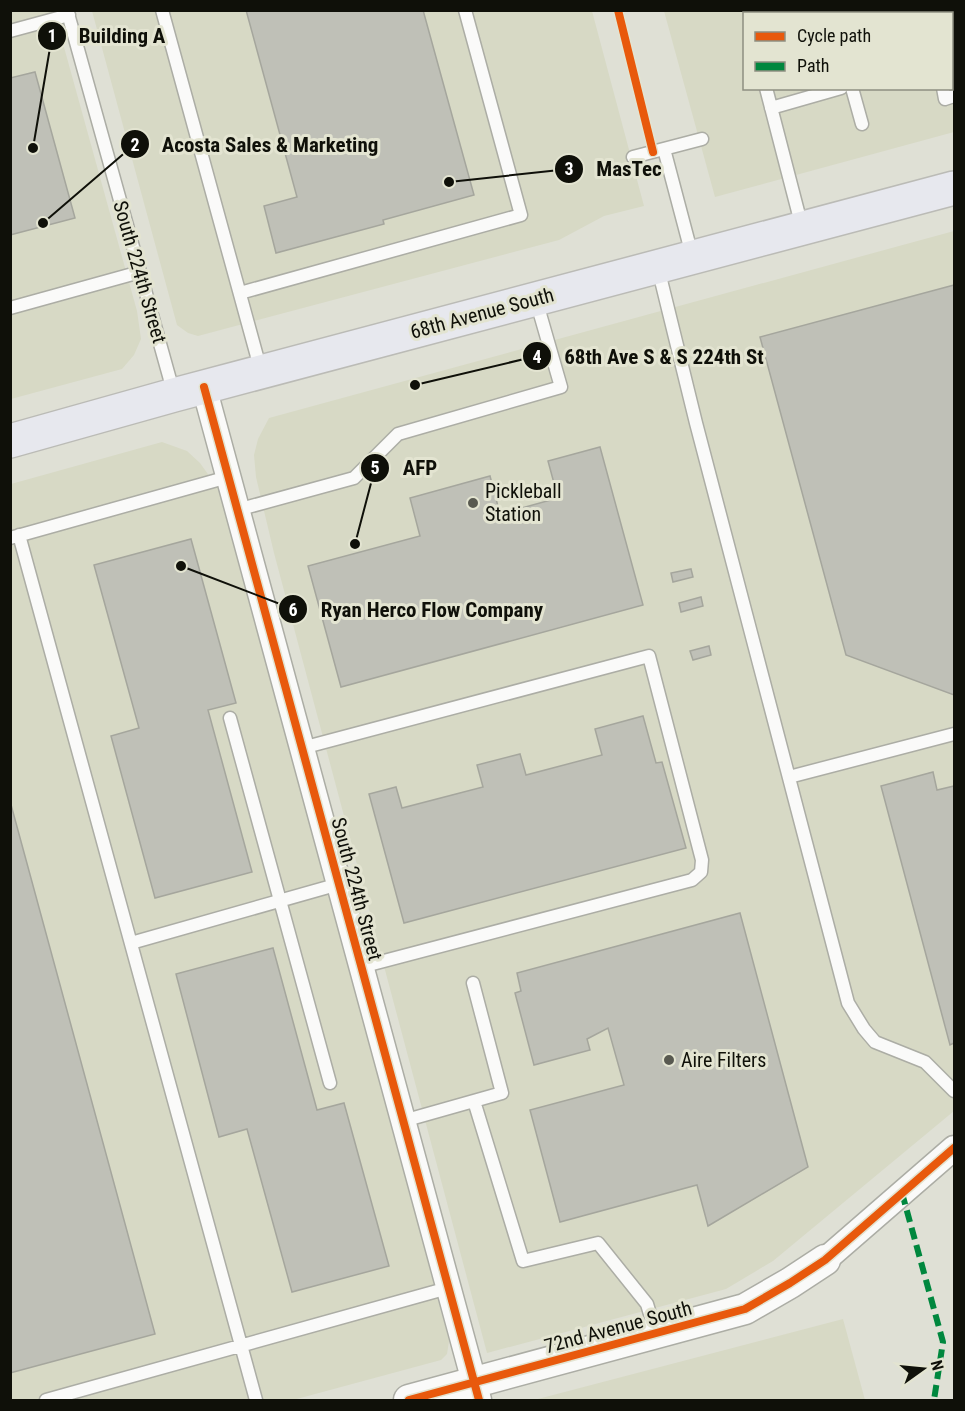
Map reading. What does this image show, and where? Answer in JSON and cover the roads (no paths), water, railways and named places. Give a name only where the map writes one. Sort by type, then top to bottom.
[{"type":"main road","name":"68th Avenue South","points":[[10,441],[189,391],[954,188]]},
{"type":"street","name":"South 224th Street","points":[[189,391],[228,477],[476,1392]]},
{"type":"street","points":[[825,1260],[954,1148]]},
{"type":"street","name":"72nd Avenue South","points":[[409,1401],[476,1392],[656,1334],[745,1309],[790,1284],[825,1260]]},
{"type":"lane","points":[[162,10],[261,372]]},
{"type":"lane","points":[[240,292],[521,215],[465,10]]},
{"type":"lane","points":[[10,31],[68,13]]},
{"type":"lane","name":"South 224th Street","points":[[68,13],[140,272],[189,391]]},
{"type":"lane","points":[[766,90],[802,229]]},
{"type":"lane","points":[[771,108],[834,90]]},
{"type":"lane","points":[[853,90],[862,124]]},
{"type":"lane","points":[[943,90],[945,99],[954,96]]},
{"type":"lane","points":[[633,157],[702,139]]},
{"type":"lane","points":[[664,149],[692,258]]},
{"type":"lane","points":[[658,267],[696,423],[848,1003],[875,1042],[925,1062],[954,1091]]},
{"type":"lane","points":[[10,308],[140,272]]},
{"type":"lane","points":[[237,510],[354,478],[398,434],[561,387],[536,299]]},
{"type":"lane","points":[[228,477],[15,536],[131,943],[256,1401]]},
{"type":"lane","points":[[302,748],[649,656],[702,860],[701,872],[692,880],[362,967]]},
{"type":"lane","points":[[230,718],[330,1083]]},
{"type":"lane","points":[[789,777],[954,734]]},
{"type":"lane","points":[[131,943],[339,884]]},
{"type":"lane","points":[[403,1121],[502,1093],[473,983]]},
{"type":"lane","points":[[474,1101],[523,1262],[598,1243],[647,1304],[656,1334]]},
{"type":"lane","points":[[46,1401],[448,1288]]},
{"type":"place","name":"Building A","points":[[33,148]]},
{"type":"place","name":"MasTec","points":[[449,182]]},
{"type":"place","name":"Acosta Sales & Marketing","points":[[43,223]]},
{"type":"place","name":"68th Ave S & S 224th St","points":[[415,385]]},
{"type":"place","name":"Pickleball Station","points":[[473,503]]},
{"type":"place","name":"AFP","points":[[355,544]]},
{"type":"place","name":"Ryan Herco Flow Company","points":[[181,566]]},
{"type":"place","name":"Aire Filters","points":[[669,1060]]}]
